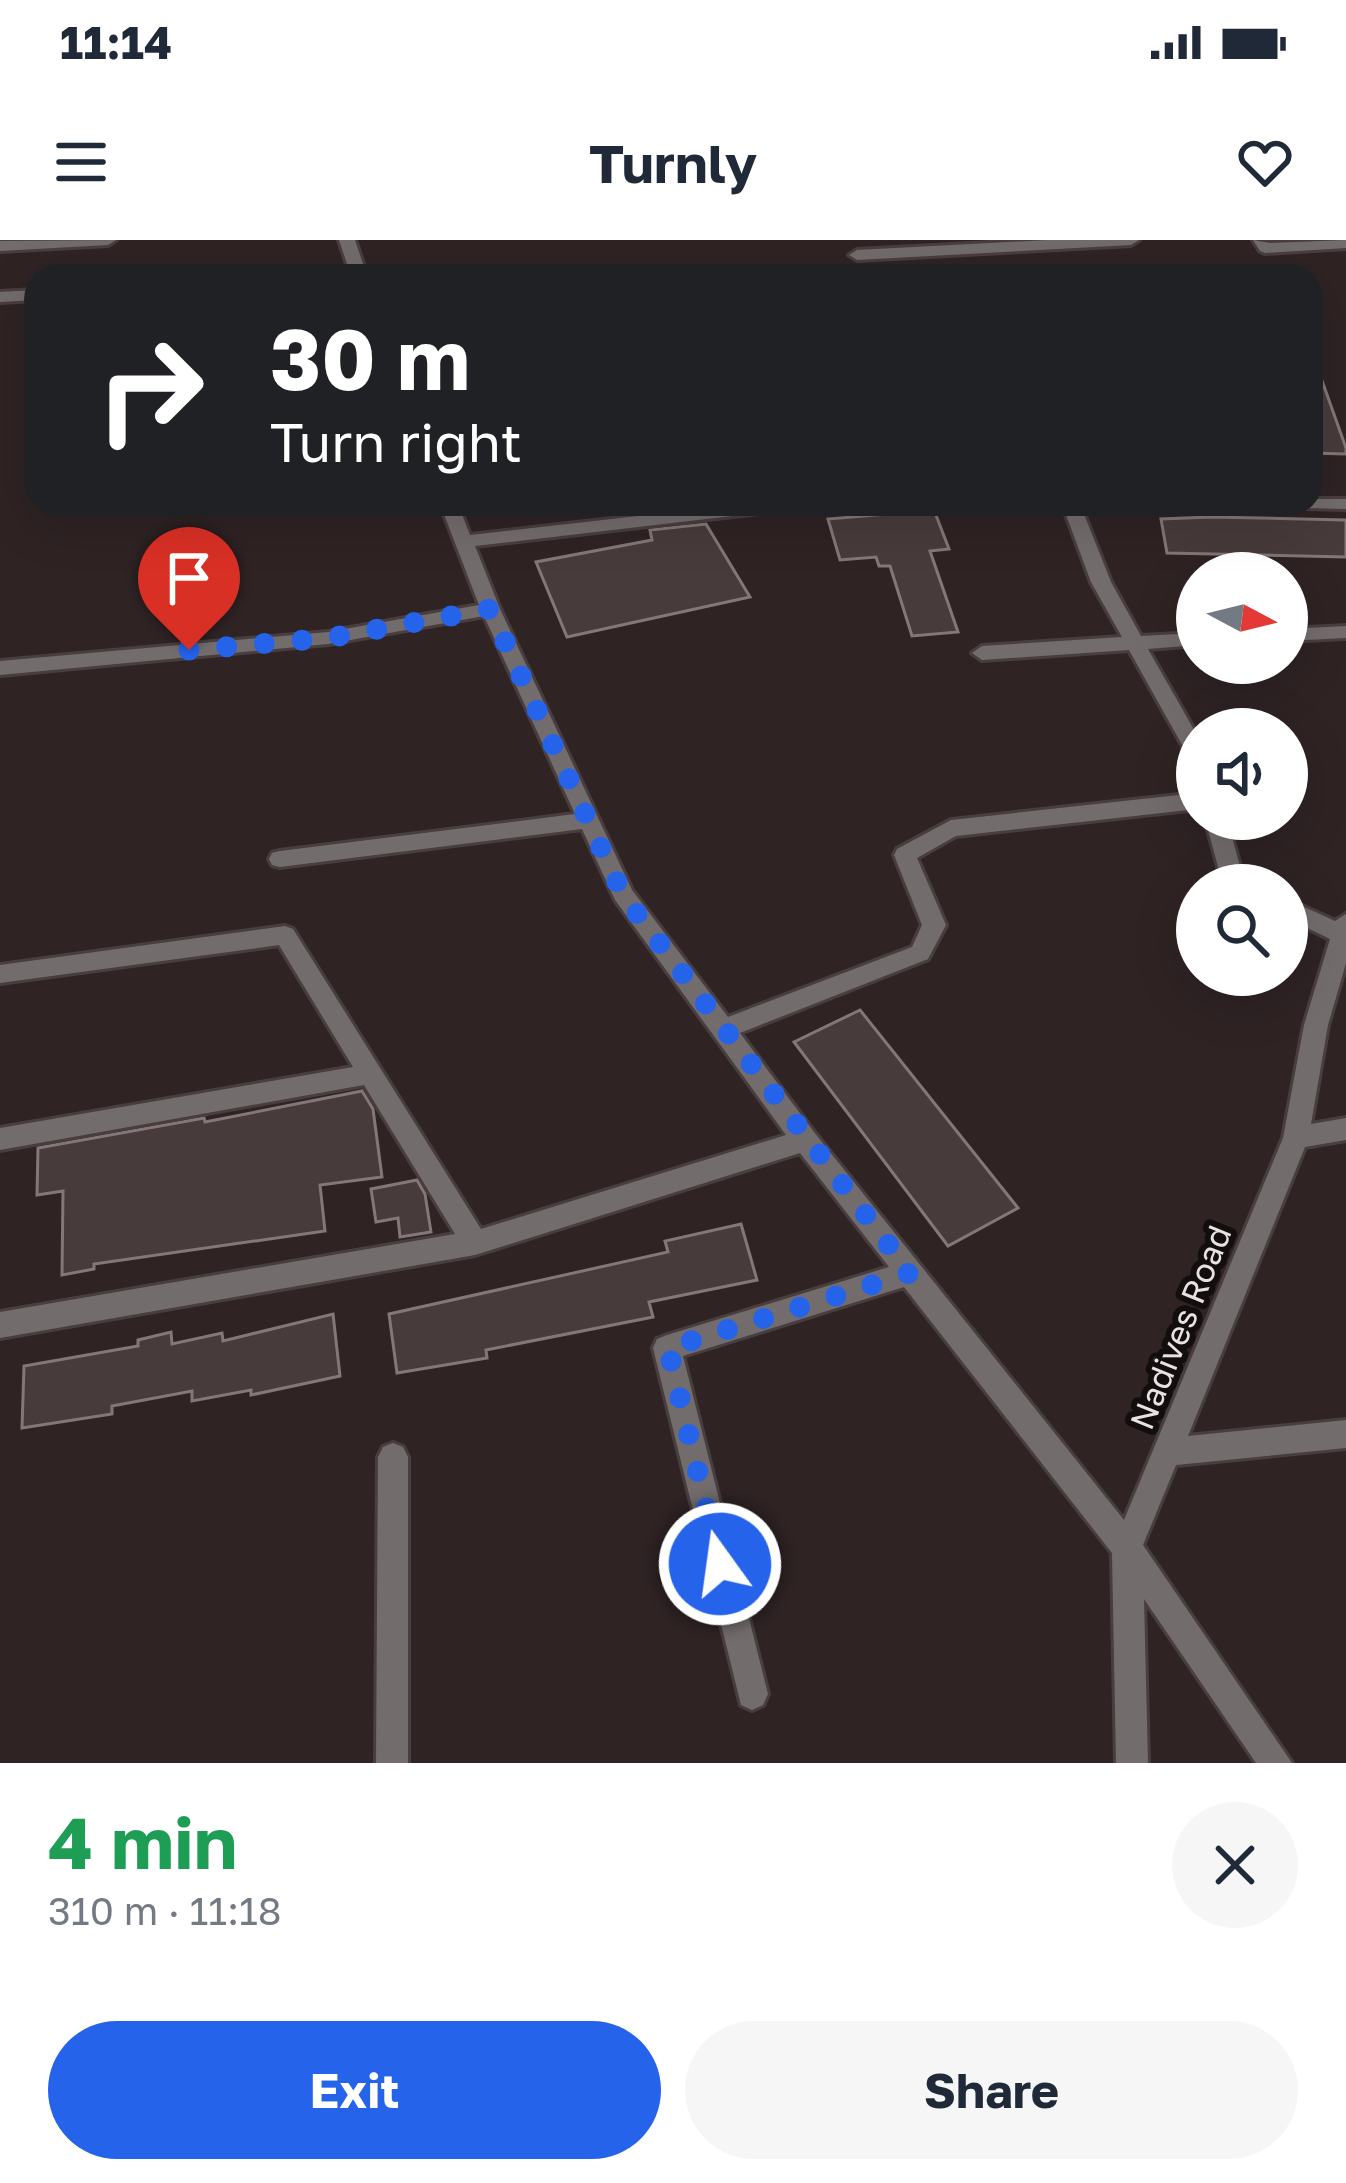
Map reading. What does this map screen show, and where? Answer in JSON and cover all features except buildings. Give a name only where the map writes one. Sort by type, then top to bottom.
[{"type":"street","points":[[0,246],[108,240]]},
{"type":"street","points":[[857,255],[1131,240]]},
{"type":"street","points":[[1261,240],[1265,248],[1346,243]]},
{"type":"street","points":[[455,516],[490,609],[623,895],[805,1140],[1127,1548],[1276,1763]]},
{"type":"street","points":[[466,541],[687,516]]},
{"type":"street","points":[[1076,516],[1101,582],[1176,716]]},
{"type":"street","points":[[0,668],[328,638],[490,609]]},
{"type":"street","points":[[1308,634],[1346,632]]},
{"type":"street","points":[[982,653],[1176,639]]},
{"type":"street","points":[[723,1029],[920,953],[934,925],[905,855],[951,828],[1176,803]]},
{"type":"street","points":[[280,860],[588,820]]},
{"type":"street","points":[[1308,916],[1344,929]]},
{"type":"street","name":"Nadives Road","points":[[1132,1763],[1127,1548],[1296,1138],[1316,1025],[1344,929]]},
{"type":"street","points":[[0,974],[285,934],[475,1243]]},
{"type":"street","points":[[0,1138],[371,1074]]},
{"type":"street","points":[[1296,1138],[1346,1129]]},
{"type":"street","points":[[0,1325],[475,1243],[805,1140]]},
{"type":"street","points":[[752,1694],[668,1348],[910,1273]]},
{"type":"street","points":[[1168,1452],[1346,1434]]},
{"type":"street","points":[[392,1763],[393,1457]]},
{"type":"route","points":[[189,650],[328,638],[490,609],[623,895],[910,1273],[668,1348],[720,1564]]}]
